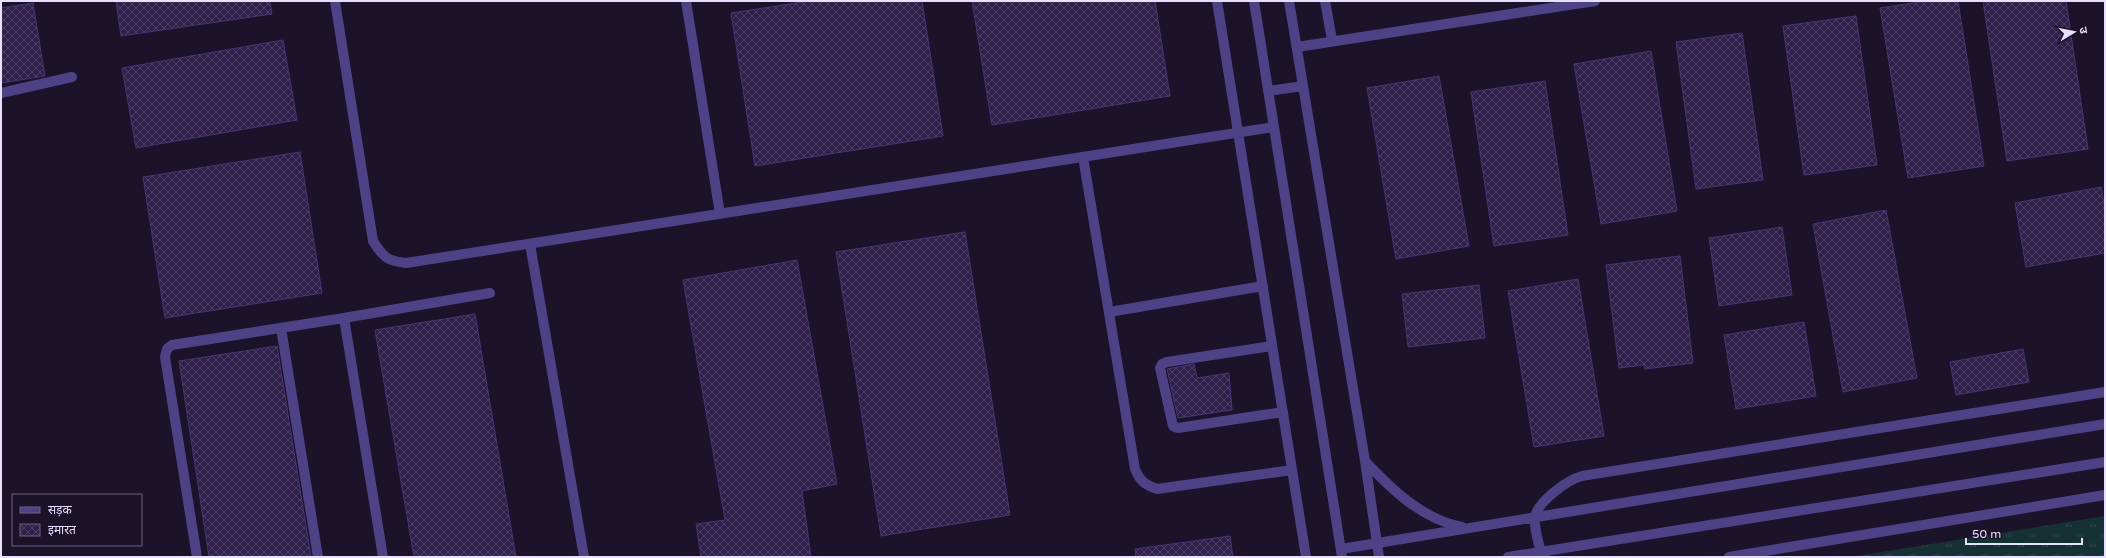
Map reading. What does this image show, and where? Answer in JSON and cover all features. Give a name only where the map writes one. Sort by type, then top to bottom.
[{"type":"street","points":[[335,1],[373,241],[380,253],[391,262],[406,263],[1274,127]]},
{"type":"street","points":[[686,1],[720,214]]},
{"type":"street","points":[[1217,1],[1306,557]]},
{"type":"street","points":[[1254,1],[1342,553],[1377,543],[2105,424]]},
{"type":"street","points":[[1289,1],[1366,460],[1379,557]]},
{"type":"street","points":[[1325,1],[1332,40]]},
{"type":"street","points":[[1297,47],[1332,40],[1595,1]]},
{"type":"street","points":[[1,93],[72,77]]},
{"type":"street","points":[[1268,91],[1303,86]]},
{"type":"street","points":[[1083,156],[1135,469],[1140,481],[1157,489],[1292,470]]},
{"type":"street","points":[[530,244],[584,557]]},
{"type":"street","points":[[1109,312],[1263,286]]},
{"type":"street","points":[[197,557],[165,357],[167,349],[172,345],[490,293]]},
{"type":"street","points":[[344,318],[383,557]]},
{"type":"street","points":[[281,328],[318,557]]},
{"type":"street","points":[[1272,346],[1167,362],[1162,364],[1160,368],[1173,426],[1178,428],[1283,412]]},
{"type":"street","points":[[1543,555],[1535,517],[1539,506],[1567,482],[1582,476],[2105,392]]},
{"type":"street","points":[[1366,460],[1393,490],[1423,512],[1449,525],[1467,528]]},
{"type":"street","points":[[1508,557],[1543,555],[2105,462]]},
{"type":"street","points":[[1729,557],[2105,495]]},
{"type":"green space","points":[[2105,516],[2105,557],[1851,557]]},
{"type":"building","points":[[116,1],[270,1],[272,14],[121,36]]},
{"type":"building","points":[[809,1],[922,1],[943,136],[755,166],[731,13]]},
{"type":"building","points":[[972,1],[1155,1],[1170,96],[992,125]]},
{"type":"building","points":[[1926,1],[1958,1],[1984,166],[1908,178],[1880,8]]},
{"type":"building","points":[[1983,1],[2066,1],[2088,149],[2007,161]]},
{"type":"building","points":[[33,3],[45,76],[1,83],[1,8]]},
{"type":"building","points":[[1856,16],[1877,165],[1804,175],[1783,26]]},
{"type":"building","points":[[1742,33],[1763,180],[1696,189],[1676,42]]},
{"type":"building","points":[[283,40],[297,120],[136,148],[122,68]]},
{"type":"building","points":[[1651,51],[1677,211],[1601,224],[1574,64]]},
{"type":"building","points":[[1439,76],[1469,246],[1396,259],[1367,88]]},
{"type":"building","points":[[1545,81],[1568,235],[1494,246],[1471,92]]},
{"type":"building","points":[[300,152],[322,293],[165,318],[143,177]]},
{"type":"building","points":[[2101,187],[2105,209],[2105,253],[2026,267],[2015,203]]},
{"type":"building","points":[[1886,210],[1917,378],[1843,392],[1813,224]]},
{"type":"building","points":[[1782,227],[1792,295],[1719,306],[1709,238]]},
{"type":"building","points":[[965,232],[1010,515],[881,536],[836,252]]},
{"type":"building","points":[[1680,256],[1693,363],[1645,369],[1644,365],[1619,368],[1606,265]]},
{"type":"building","points":[[797,260],[837,484],[802,491],[811,557],[701,557],[696,524],[725,520],[683,280]]},
{"type":"building","points":[[1578,279],[1604,436],[1534,447],[1508,291]]},
{"type":"building","points":[[1479,285],[1485,338],[1408,347],[1402,294]]},
{"type":"building","points":[[475,314],[516,557],[414,557],[375,330]]},
{"type":"building","points":[[1804,322],[1816,396],[1736,409],[1724,335]]},
{"type":"building","points":[[277,346],[311,557],[209,557],[179,361]]},
{"type":"building","points":[[2023,349],[2029,382],[1956,395],[1950,362]]},
{"type":"building","points":[[1194,364],[1197,378],[1229,373],[1232,410],[1178,418],[1167,369]]},
{"type":"building","points":[[1230,536],[1233,557],[1136,557],[1135,549]]}]
